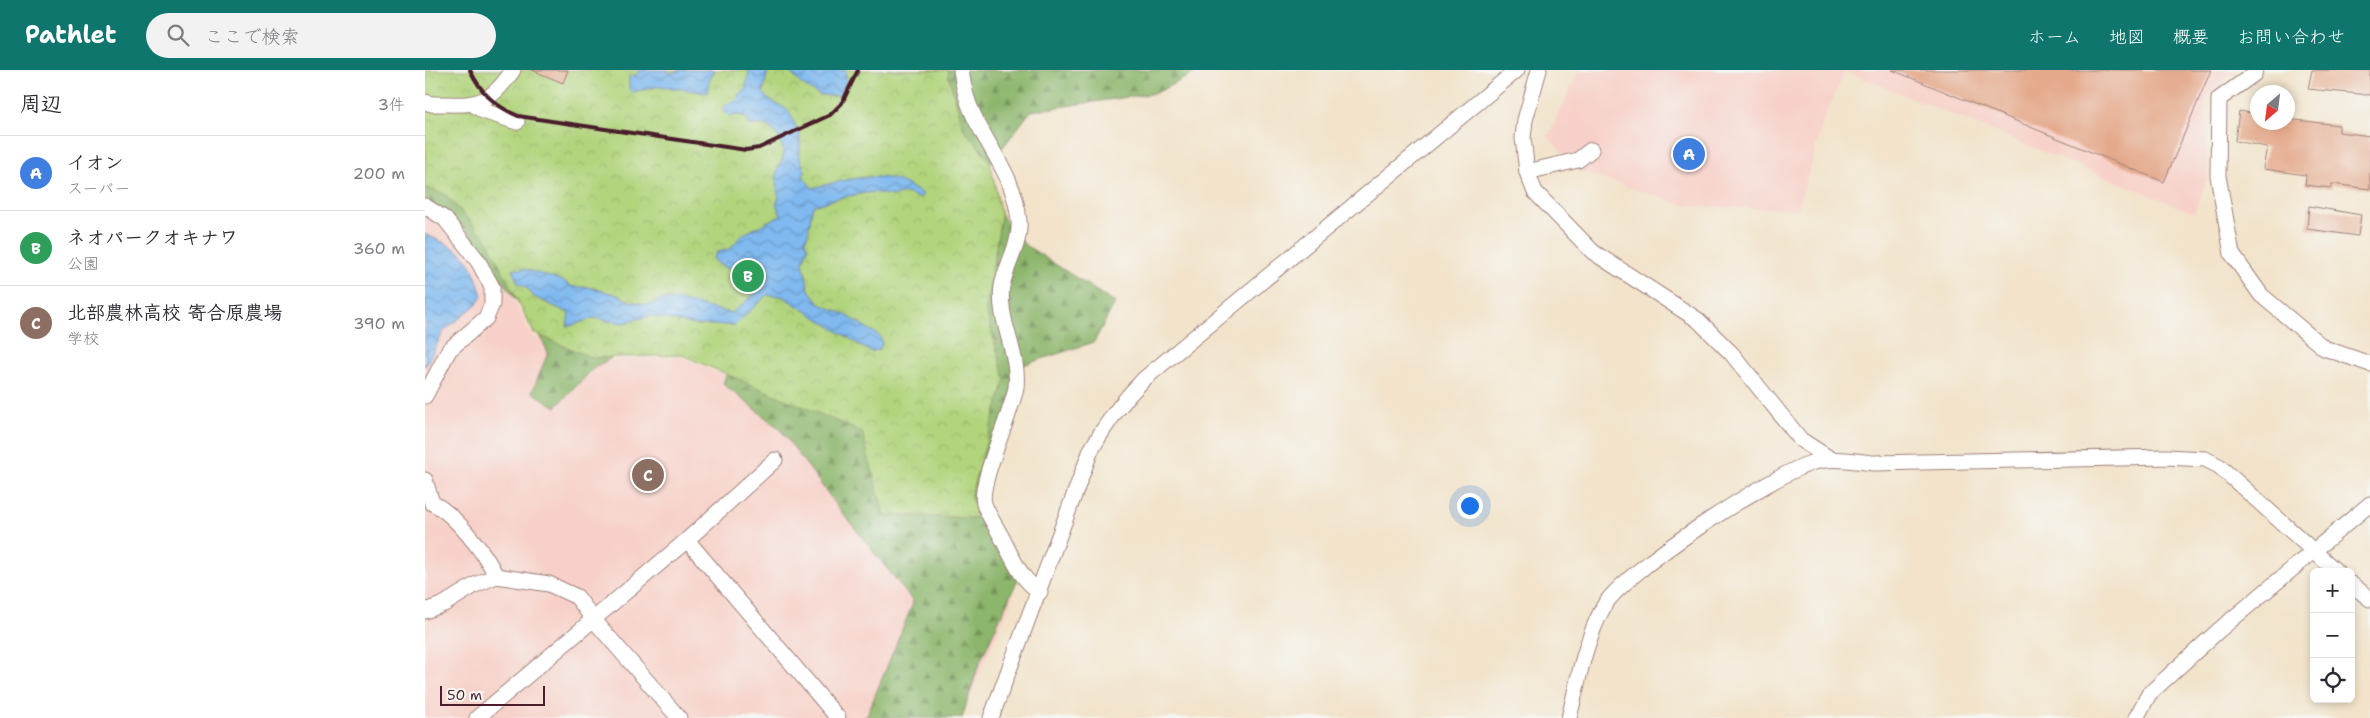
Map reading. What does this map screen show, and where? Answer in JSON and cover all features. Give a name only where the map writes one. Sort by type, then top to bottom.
[{"type":"street","points":[[425,102],[432,104],[478,104],[495,93],[513,70]]},
{"type":"street","points":[[961,70],[964,89],[972,114],[1006,172],[1016,198],[1019,224],[1015,247],[1003,286],[1002,313],[1017,375],[1014,397],[986,481],[984,502],[1026,583],[1040,592]]},
{"type":"street","points":[[991,718],[1040,592],[1091,450],[1124,398],[1151,373],[1517,70]]},
{"type":"street","points":[[1539,70],[1525,120],[1523,138],[1527,172],[1541,199],[1593,252],[1698,320],[1732,354],[1801,440],[1829,458]]},
{"type":"street","points":[[2255,70],[2255,74],[2219,99],[2218,176],[2232,254],[2261,295],[2324,348],[2370,364]]},
{"type":"street","points":[[473,104],[483,111],[517,122]]},
{"type":"street","points":[[1527,172],[1578,160],[1591,150]]},
{"type":"street","points":[[425,206],[445,218],[478,261],[492,286],[492,304],[486,318],[449,350],[425,396]]},
{"type":"street","points":[[1569,718],[1588,644],[1604,605],[1627,579],[1772,481],[1810,463],[1829,458],[1874,463],[2166,457],[2205,459],[2219,466],[2333,568]]},
{"type":"street","points":[[477,718],[687,540],[775,460]]},
{"type":"street","points":[[425,480],[432,504],[445,509],[491,564],[496,576]]},
{"type":"street","points":[[2136,718],[2149,694],[2218,631],[2370,504]]},
{"type":"street","points":[[687,540],[838,718]]},
{"type":"street","points":[[425,611],[444,604],[475,584],[496,576],[549,584],[577,597],[593,619],[675,717]]},
{"type":"street","points":[[2355,587],[2370,599]]},
{"type":"shaded area","points":[[1579,70],[2236,70],[2206,97],[2207,179],[2194,213],[1845,71],[1825,116],[1798,209],[1687,206],[1579,171],[1548,137]]},
{"type":"shaded area","points":[[425,191],[486,242],[532,336],[592,361],[681,357],[860,433],[985,521],[1013,598],[960,718],[425,718]]},
{"type":"green space","points":[[425,70],[949,70],[948,75],[964,129],[990,161],[1001,215],[986,311],[1005,380],[970,497],[983,518],[884,515],[862,432],[682,355],[593,358],[534,333],[487,240],[445,194],[425,188]]},
{"type":"green space","points":[[881,70],[1200,70],[1156,93],[1031,111],[976,182],[1024,244],[1115,303],[1094,342],[1023,365],[976,497],[1018,579],[979,664],[962,718],[863,718],[867,715],[913,603],[780,429],[723,384],[741,332],[642,340],[594,368],[556,407],[532,392],[548,353],[538,330],[465,228],[425,217],[425,108]]},
{"type":"water","points":[[640,70],[666,70],[671,73],[682,70],[715,70],[709,81],[707,93],[660,86],[633,92],[629,89],[629,77],[636,75]]},
{"type":"water","points":[[747,70],[768,70],[763,92],[768,99],[788,110],[800,135],[800,159],[805,171],[803,176],[812,188],[855,178],[878,177],[899,181],[923,194],[920,198],[906,193],[893,196],[873,192],[842,197],[813,206],[805,241],[808,248],[803,262],[809,290],[820,304],[846,315],[880,336],[882,343],[880,349],[871,352],[782,296],[767,295],[735,325],[697,325],[649,316],[623,323],[593,318],[567,327],[569,313],[534,297],[527,288],[518,283],[512,269],[525,269],[563,281],[573,287],[588,287],[618,295],[629,301],[649,305],[662,299],[673,299],[731,313],[751,297],[769,277],[754,271],[725,267],[713,258],[717,252],[730,249],[742,235],[781,215],[776,204],[779,198],[776,174],[783,157],[779,138],[769,127],[749,125],[748,119],[740,115],[729,116],[723,110],[726,104],[737,101],[739,94],[745,91],[749,71]]},
{"type":"water","points":[[788,70],[845,70],[847,80],[839,96],[819,95],[801,84]]},
{"type":"water","points":[[425,234],[449,245],[464,256],[474,271],[482,296],[476,305],[444,331],[425,367]]},
{"type":"building","points":[[532,70],[568,70],[563,83]]},
{"type":"building","points":[[1892,70],[2211,70],[2164,182]]},
{"type":"building","points":[[2312,70],[2370,70],[2370,95],[2308,89]]},
{"type":"building","points":[[2239,111],[2250,113],[2250,130],[2295,130],[2295,120],[2339,125],[2339,132],[2370,136],[2370,189],[2332,184],[2331,188],[2305,185],[2306,175],[2263,169],[2267,147],[2235,141]]},
{"type":"building","points":[[2309,206],[2361,215],[2358,236],[2307,229]]},
{"type":"railway","points":[[470,70],[489,98],[502,108],[518,116],[746,150],[759,148],[830,115],[842,103],[858,70]]},
{"type":"place","name":"イオン","points":[[1689,154]]},
{"type":"place","name":"ネオパークオキナワ","points":[[748,276]]},
{"type":"place","name":"北部農林高校 寄合原農場","points":[[648,475]]}]
